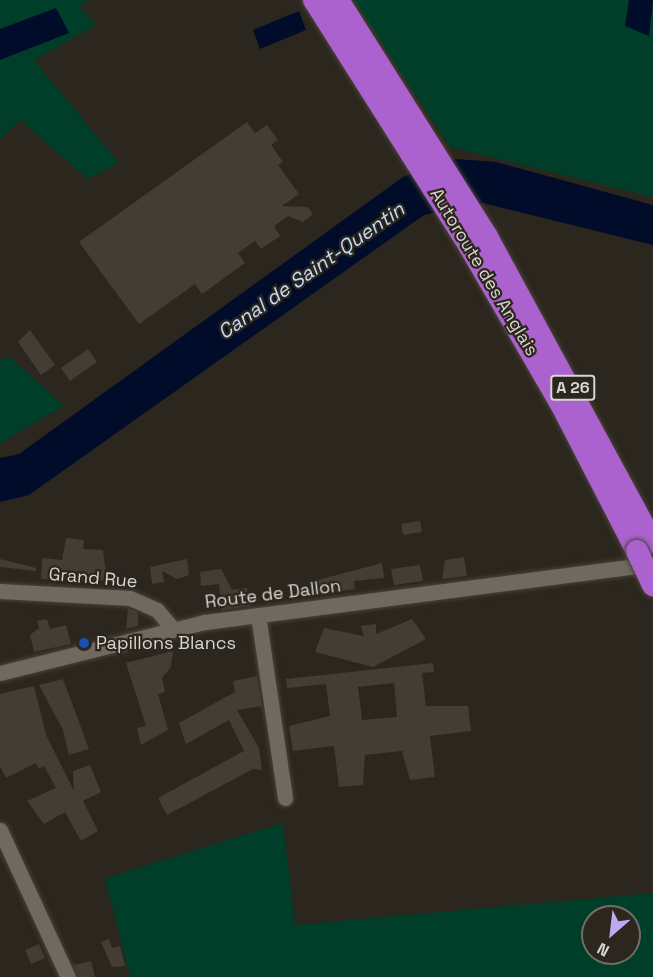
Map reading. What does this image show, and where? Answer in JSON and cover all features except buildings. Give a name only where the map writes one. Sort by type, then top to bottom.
[{"type":"highway","name":"Autoroute des Anglais","points":[[314,0],[478,242]]},
{"type":"highway","name":"Autoroute des Anglais","points":[[338,0],[478,242],[561,404],[648,552],[653,586]]},
{"type":"street","name":"Route de Dallon","points":[[0,673],[172,628],[573,575],[648,552]]},
{"type":"street","name":"Grand Rue","points":[[0,591],[130,598],[157,610],[172,628]]},
{"type":"street","points":[[258,615],[285,798]]},
{"type":"street","points":[[0,830],[68,977]]},
{"type":"green space","points":[[0,0],[88,0],[79,6],[96,25],[34,60],[119,163],[88,179],[20,120],[0,139]]},
{"type":"green space","points":[[353,0],[653,0],[653,197],[450,147]]},
{"type":"green space","points":[[10,357],[64,406],[0,443],[0,359]]},
{"type":"green space","points":[[283,823],[295,925],[653,893],[653,977],[130,977],[105,878]]},
{"type":"water","points":[[629,0],[653,0],[649,36],[625,26]]},
{"type":"water","points":[[56,8],[69,33],[0,60],[0,29]]},
{"type":"water","points":[[299,11],[306,30],[260,49],[253,30]]},
{"type":"water","name":"Canal de Saint-Quentin","points":[[456,159],[496,162],[653,205],[653,245],[483,203],[424,215],[29,495],[0,502],[0,458],[19,454],[403,177]]},
{"type":"place","name":"Papillons Blancs","points":[[84,643]]}]
